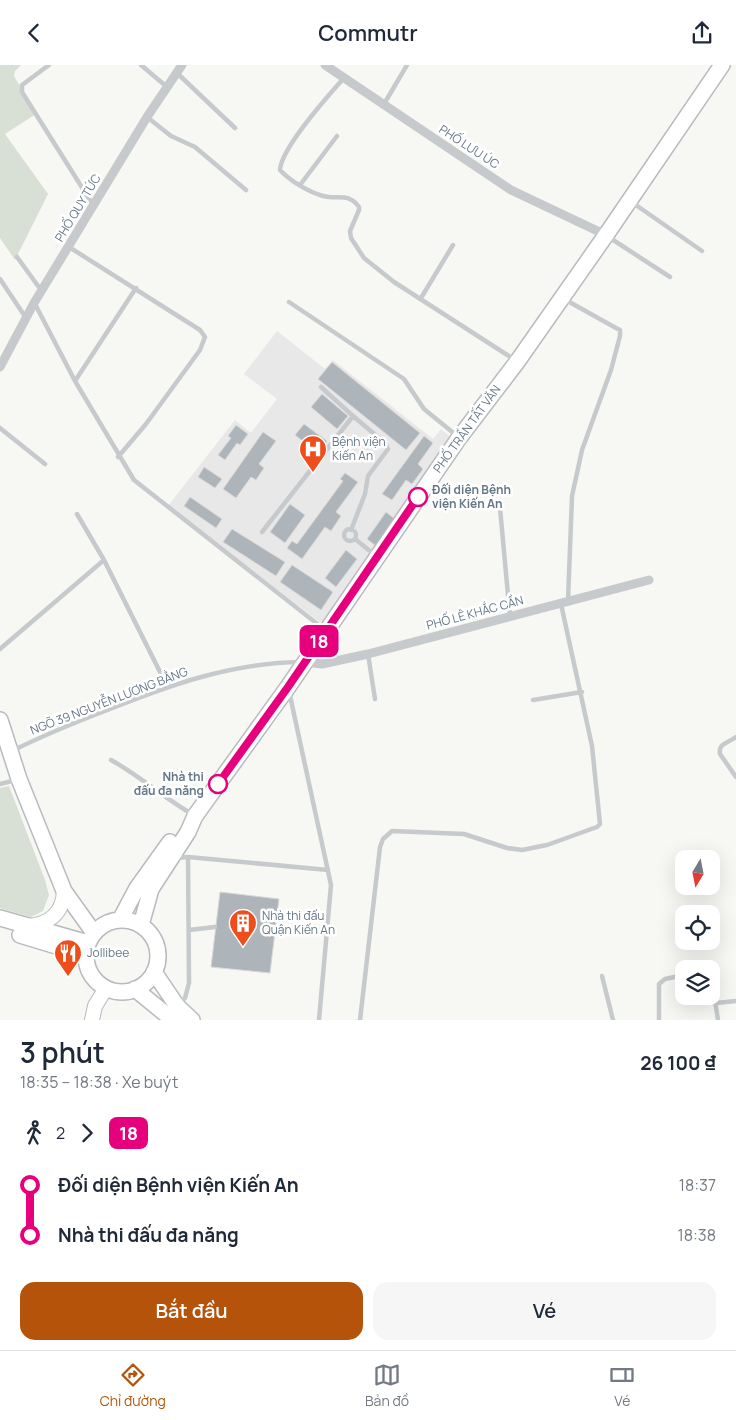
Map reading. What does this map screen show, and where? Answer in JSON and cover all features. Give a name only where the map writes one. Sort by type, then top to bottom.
[{"type":"main road","name":"PHỐ TRẦN TẤT VĂN","points":[[141,925],[150,889],[195,817],[288,687],[376,556],[459,438],[517,362],[562,298],[722,65]]},
{"type":"main road","points":[[0,720],[19,779],[64,891],[89,944],[91,974],[106,988],[120,991],[135,989],[147,981],[154,972],[158,961],[158,949],[154,937],[141,925],[120,919],[106,923],[89,944]]},
{"type":"main road","name":"PHỐ TRẦN TẤT VĂN","points":[[120,919],[137,888],[180,827],[195,817]]},
{"type":"main road","points":[[22,926],[34,925],[50,919],[64,903],[64,891]]},
{"type":"main road","points":[[0,918],[22,926],[89,944]]},
{"type":"main road","points":[[0,928],[89,944]]},
{"type":"main road","points":[[154,972],[170,1015]]},
{"type":"main road","points":[[92,1020],[95,1007],[106,988]]},
{"type":"main road","points":[[135,989],[170,1015],[192,1020]]},
{"type":"street","name":"PHỐ QUY TỨC","points":[[0,367],[34,303],[147,117],[182,65]]},
{"type":"street","name":"PHỐ LƯU ÚC","points":[[325,65],[343,79],[511,190],[606,235]]},
{"type":"street","name":"PHỐ LÊ KHẮC CẦN","points":[[305,662],[322,664],[368,654],[649,580]]},
{"type":"lane","points":[[48,65],[22,85],[22,92],[94,206]]},
{"type":"lane","points":[[141,65],[167,87]]},
{"type":"lane","points":[[383,105],[407,65]]},
{"type":"lane","points":[[176,73],[235,128]]},
{"type":"lane","points":[[343,79],[306,124],[280,165],[280,170],[285,176],[324,197],[346,197],[352,200],[359,207],[350,231],[357,249],[394,282],[517,362]]},
{"type":"lane","points":[[147,117],[171,136],[195,147],[246,190]]},
{"type":"lane","points":[[300,185],[337,136]]},
{"type":"lane","points":[[629,201],[702,251]]},
{"type":"lane","points":[[606,235],[670,277]]},
{"type":"lane","points":[[421,298],[452,245]]},
{"type":"lane","points":[[68,247],[200,330],[205,337],[200,350],[146,424],[118,457]]},
{"type":"lane","points":[[17,257],[42,291]]},
{"type":"lane","points":[[0,279],[26,318]]},
{"type":"lane","points":[[75,381],[136,288]]},
{"type":"lane","points":[[360,1020],[380,847],[383,839],[392,831],[464,834],[508,848],[522,850],[547,845],[598,827],[600,819],[592,746],[565,603],[572,496],[582,450],[611,371],[620,330],[562,298]]},
{"type":"lane","points":[[289,302],[404,379],[424,409],[459,438]]},
{"type":"lane","points":[[34,303],[75,381],[118,457],[134,480],[327,631]]},
{"type":"lane","points":[[320,387],[385,443],[388,449],[368,476],[365,494],[350,530],[346,532],[345,537],[350,541],[355,539]]},
{"type":"lane","points":[[262,532],[353,415]]},
{"type":"lane","points":[[0,428],[45,464]]},
{"type":"lane","points":[[500,508],[510,617]]},
{"type":"lane","points":[[77,514],[104,560],[167,686]]},
{"type":"lane","points":[[350,530],[355,532],[355,539]]},
{"type":"lane","points":[[355,539],[376,556]]},
{"type":"lane","points":[[0,649],[104,560]]},
{"type":"lane","points":[[368,654],[375,699]]},
{"type":"lane","name":"NGÕ 39 NGUYỄN LƯƠNG BẰNG","points":[[11,752],[52,731],[167,686],[207,674],[252,665],[305,662]]},
{"type":"lane","points":[[288,687],[331,885],[318,1020]]},
{"type":"lane","points":[[533,701],[582,692]]},
{"type":"lane","points":[[736,737],[721,745],[719,750],[726,765],[736,777]]},
{"type":"lane","points":[[111,760],[132,771],[174,804],[195,817]]},
{"type":"lane","points":[[0,784],[19,779]]},
{"type":"lane","points":[[170,859],[188,857],[328,870]]},
{"type":"lane","points":[[170,1015],[185,998],[189,983],[188,857]]},
{"type":"lane","points":[[189,931],[215,927]]},
{"type":"lane","points":[[602,975],[614,1020]]},
{"type":"lane","points":[[659,1020],[659,984],[665,979],[675,977]]},
{"type":"lane","points":[[720,1003],[736,1001]]},
{"type":"lane","points":[[716,1005],[718,1020]]},
{"type":"shaded area","points":[[0,65],[21,65],[15,71],[14,76],[36,114],[5,134],[48,194],[15,260],[0,238]]},
{"type":"shaded area","name":"Bệnh viện Kiến An","points":[[277,331],[325,369],[333,360],[433,439],[441,429],[454,440],[325,626],[168,506],[235,420],[251,433],[277,399],[244,374]]},
{"type":"shaded area","points":[[9,786],[49,895],[43,911],[31,917],[0,908],[0,788]]},
{"type":"building","points":[[332,362],[420,433],[406,450],[318,379]]},
{"type":"building","points":[[322,394],[348,416],[337,429],[311,407]]},
{"type":"building","points":[[304,424],[327,441],[318,453],[295,435]]},
{"type":"building","points":[[236,425],[248,434],[240,445],[237,443],[225,460],[218,455],[231,438],[228,436]]},
{"type":"building","points":[[263,432],[276,441],[259,464],[264,468],[256,480],[251,477],[236,498],[223,489]]},
{"type":"building","points":[[424,436],[433,443],[418,464],[423,469],[412,484],[406,480],[392,500],[382,494]]},
{"type":"building","points":[[204,467],[222,479],[215,488],[198,477]]},
{"type":"building","points":[[345,473],[358,482],[336,512],[341,516],[331,531],[325,527],[302,559],[287,548],[292,541],[297,544],[343,481],[340,479]]},
{"type":"building","points":[[190,497],[222,519],[216,528],[184,506]]},
{"type":"building","points":[[290,504],[305,515],[285,543],[270,532]]},
{"type":"building","points":[[386,512],[395,519],[376,546],[367,539]]},
{"type":"building","points":[[232,529],[285,562],[276,576],[223,542]]},
{"type":"building","points":[[346,550],[357,559],[336,587],[325,578]]},
{"type":"building","points":[[292,565],[333,592],[321,610],[280,582]]},
{"type":"building","name":"Nhà thi đấu Quận Kiến An","points":[[220,892],[279,899],[270,973],[211,967]]},
{"type":"bus line","name":"18","points":[[218,784],[288,687],[418,497]]},
{"type":"place","name":"Bệnh viện Kiến An","points":[[313,473]]},
{"type":"place","name":"Đối diện Bệnh viện Kiến An","points":[[418,497]]},
{"type":"place","name":"Nhà thi đấu đa năng","points":[[218,784]]},
{"type":"place","name":"Nhà thi đấu Quận Kiến An","points":[[243,947]]},
{"type":"place","name":"Jollibee","points":[[68,977]]}]
